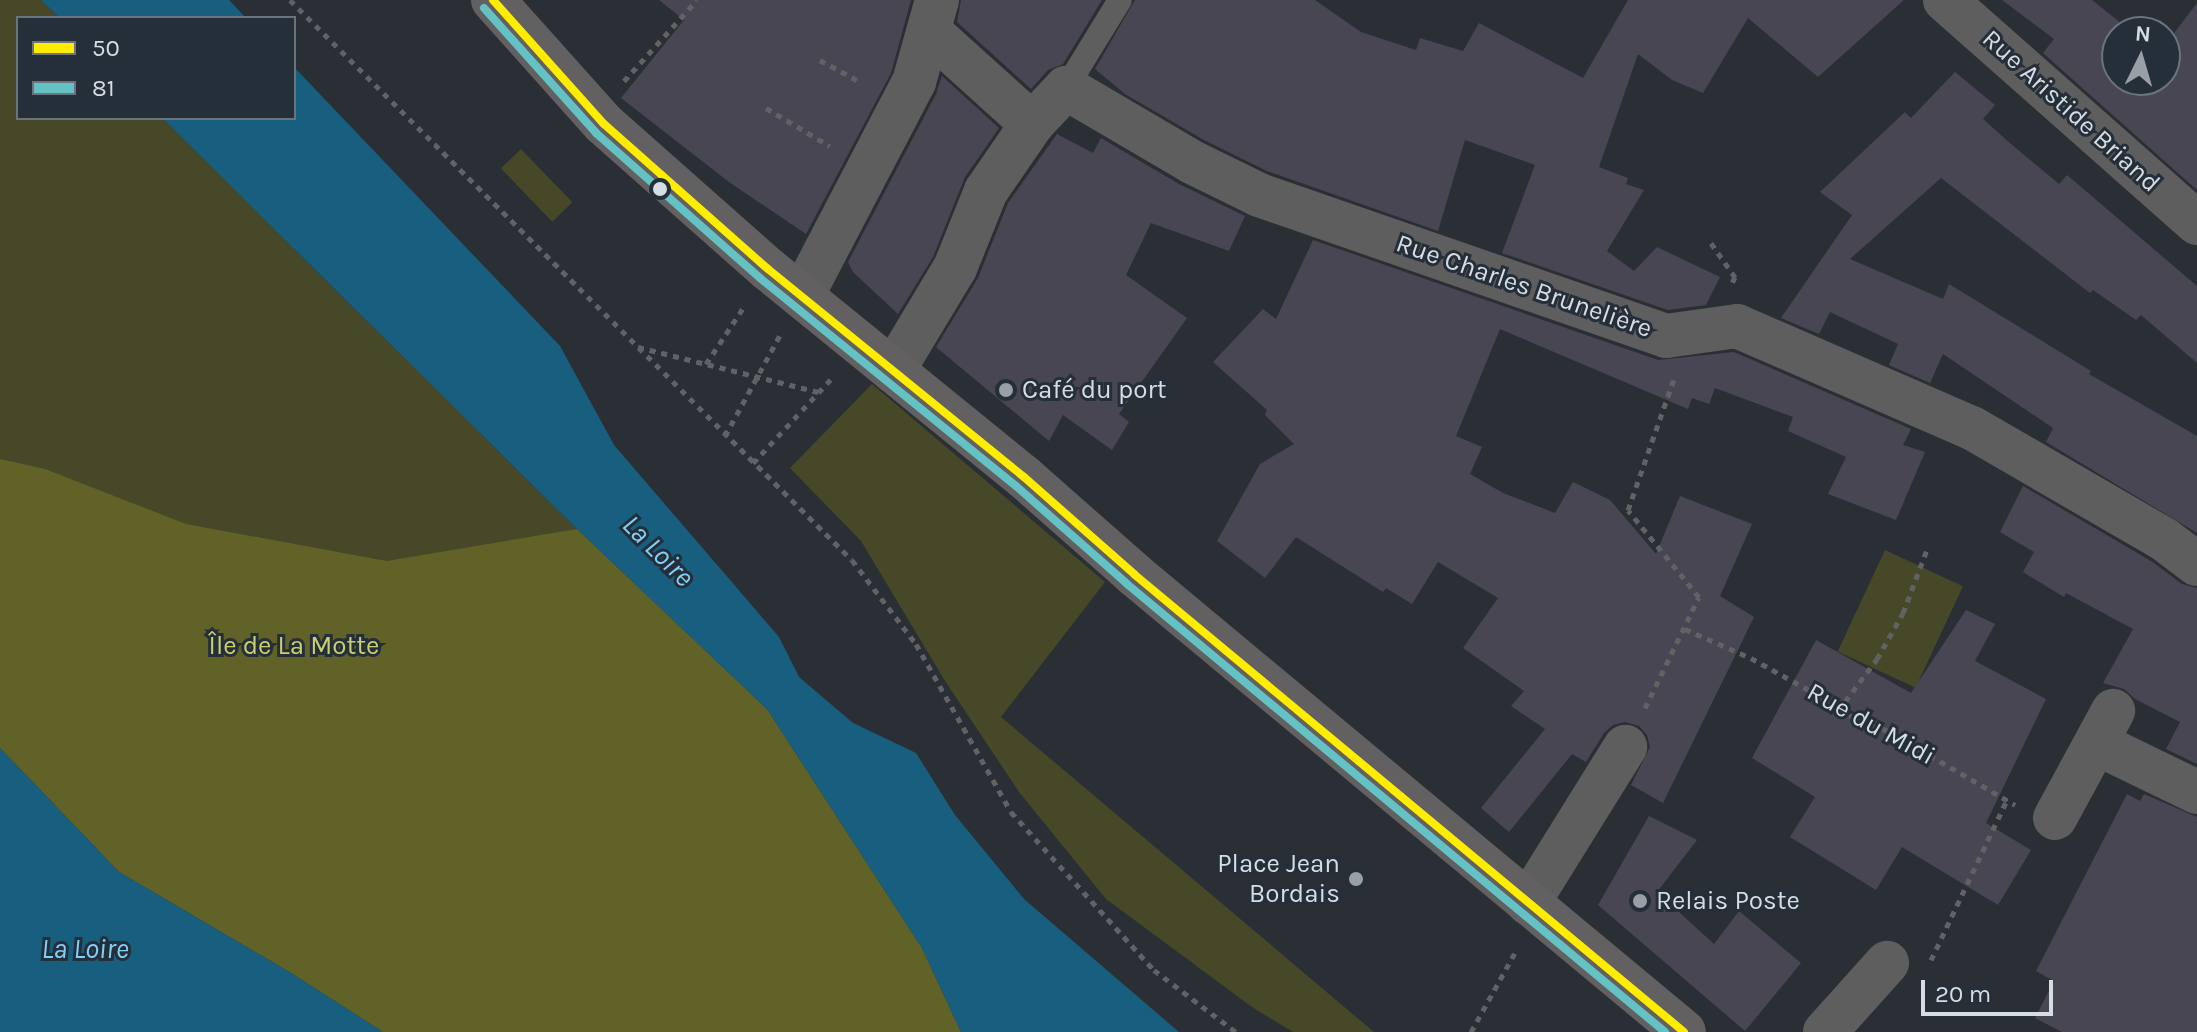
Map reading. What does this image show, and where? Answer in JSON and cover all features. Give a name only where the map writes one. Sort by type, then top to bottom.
[{"type":"street","points":[[493,0],[594,114],[768,269],[1024,477],[1135,575],[1684,1032]]},
{"type":"street","name":"Rue Aristide Briand","points":[[1945,0],[2197,223]]},
{"type":"street","points":[[933,16],[1032,124]]},
{"type":"street","points":[[802,296],[914,82],[933,16]]},
{"type":"street","points":[[878,359],[955,268],[986,191],[1032,124],[1066,88]]},
{"type":"street","name":"Rue Charles Brunelière","points":[[1066,88],[1192,162],[1259,195],[1666,336],[1737,326],[1972,428],[2165,540],[2197,564]]},
{"type":"street","points":[[2055,818],[2105,728],[2197,792]]},
{"type":"street","points":[[1533,907],[1625,747]]},
{"type":"street","points":[[1825,1032],[1887,963]]},
{"type":"lane","points":[[1066,88],[1120,0]]},
{"type":"path","points":[[594,114],[697,0]]},
{"type":"path","points":[[292,1],[852,560],[916,644],[1011,812],[1154,970],[1236,1032]]},
{"type":"path","points":[[766,108],[869,169]]},
{"type":"path","points":[[1711,243],[1735,277]]},
{"type":"path","points":[[706,364],[768,269]]},
{"type":"path","points":[[725,436],[802,296]]},
{"type":"path","points":[[1625,747],[1699,597],[1628,510],[1690,333]]},
{"type":"path","points":[[637,347],[819,392]]},
{"type":"path","points":[[753,463],[819,392],[878,359]]},
{"type":"path","points":[[1838,711],[1877,659],[1903,613],[1928,547]]},
{"type":"path","name":"Rue du Midi","points":[[1685,629],[1751,658],[1807,689],[1838,711],[1888,731],[2006,802],[2055,818]]},
{"type":"path","points":[[1887,963],[1921,982],[2006,802]]},
{"type":"path","points":[[1471,1032],[1533,907]]},
{"type":"green space","name":"Île de La Motte","points":[[0,0],[41,0],[58,16],[16,16],[16,120],[164,120],[577,529],[767,709],[961,1032],[383,1032],[0,748]]},
{"type":"green space","points":[[521,149],[572,202],[552,222],[501,168]]},
{"type":"green space","points":[[872,384],[1105,582],[1001,717],[1374,1032],[1293,1032],[1252,1007],[1106,899],[1019,792],[945,681],[861,541],[790,468]]},
{"type":"green space","name":"Île de La Motte","points":[[0,459],[45,469],[186,524],[387,561],[577,529],[767,709],[922,948],[961,1032],[383,1032],[291,973],[119,872],[0,748]]},
{"type":"green space","points":[[1885,550],[1963,586],[1916,688],[1838,652]]},
{"type":"water","points":[[41,0],[229,0],[244,16],[58,16]]},
{"type":"water","points":[[296,69],[560,346],[614,445],[779,637],[799,677],[853,723],[916,753],[955,815],[1024,899],[1179,1032],[961,1032],[922,948],[767,709],[577,529],[164,120],[296,120]]},
{"type":"water","name":"La Loire","points":[[0,748],[119,872],[291,973],[383,1032],[0,1032]]},
{"type":"building","points":[[659,0],[911,0],[891,73],[806,234],[729,182],[621,98],[684,20]]},
{"type":"building","points":[[961,0],[1102,0],[1063,64],[1048,70],[1031,89],[957,22]]},
{"type":"building","points":[[1135,0],[1315,0],[1361,32],[1416,50],[1420,38],[1463,51],[1479,23],[1583,78],[1628,0],[1904,0],[1818,77],[1748,18],[1703,93],[1672,80],[1638,54],[1599,167],[1628,178],[1626,184],[1644,190],[1607,251],[1634,271],[1657,247],[1720,277],[1706,305],[1668,310],[1502,253],[1535,165],[1465,140],[1438,231],[1267,171],[1204,140],[1125,94],[1095,69]]},
{"type":"building","points":[[2002,0],[2092,0],[2112,16],[2101,16],[2101,96],[2181,96],[2181,24],[2197,3],[2197,190],[2043,53],[2054,39]]},
{"type":"building","points":[[1955,72],[1995,105],[1983,119],[2011,144],[2059,184],[2067,175],[2197,286],[2197,363],[2141,315],[2136,320],[2093,290],[2090,293],[1941,178],[1850,259],[1943,299],[1949,284],[2091,371],[2089,374],[2197,436],[2197,533],[2046,442],[2053,428],[1943,354],[1930,383],[1889,365],[1898,344],[1830,312],[1819,334],[1781,318],[1852,215],[1820,192],[1905,112],[1911,118]]},
{"type":"building","points":[[942,76],[999,128],[965,177],[933,257],[898,314],[853,272],[848,262],[936,94]]},
{"type":"building","points":[[1057,134],[1093,153],[1101,138],[1179,184],[1245,216],[1229,251],[1151,223],[1126,275],[1187,318],[1119,414],[1129,422],[1112,450],[1063,415],[1049,441],[936,347],[978,278],[1008,203]]},
{"type":"building","points":[[1313,240],[1658,360],[1734,352],[1911,429],[1903,445],[1925,452],[1896,520],[1828,494],[1846,457],[1788,431],[1793,417],[1715,388],[1709,404],[1692,398],[1688,409],[1500,329],[1456,436],[1482,447],[1470,474],[1503,493],[1555,513],[1573,482],[1610,500],[1656,554],[1680,496],[1752,524],[1720,596],[1754,617],[1663,803],[1631,785],[1650,747],[1647,735],[1639,726],[1625,722],[1613,725],[1604,733],[1586,762],[1572,754],[1509,832],[1481,808],[1545,729],[1511,706],[1524,691],[1463,648],[1498,598],[1438,562],[1412,604],[1386,588],[1383,592],[1296,537],[1265,578],[1217,541],[1260,464],[1294,444],[1265,415],[1267,410],[1213,362],[1263,309],[1276,319]]},
{"type":"building","points":[[2023,486],[2151,561],[2182,584],[2197,588],[2197,764],[2166,749],[2180,722],[2135,699],[2124,689],[2103,683],[2133,629],[2066,593],[2064,597],[2023,572],[2034,552],[2000,532]]},
{"type":"building","points":[[1966,610],[1995,624],[1975,661],[2046,699],[1986,823],[2031,850],[1998,905],[1902,847],[1876,890],[1790,837],[1815,797],[1752,758],[1816,640],[1911,693]]},
{"type":"building","points":[[2127,794],[2140,801],[2144,794],[2197,817],[2197,1032],[2062,1032],[2035,1018],[2054,981],[2036,971]]},
{"type":"building","points":[[1649,816],[1697,840],[1657,892],[1714,944],[1739,911],[1801,963],[1745,1031],[1598,905]]},
{"type":"transit line","name":"50","points":[[493,0],[604,124],[768,269],[1024,477],[1135,575],[1684,1032]]},
{"type":"transit line","name":"81","points":[[484,8],[596,133],[760,278],[1016,486],[1127,584],[1665,1032]]},
{"type":"place","name":"Café du port","points":[[1006,390]]},
{"type":"place","name":"Place Jean Bordais","points":[[1356,879]]},
{"type":"place","name":"Relais Poste","points":[[1640,901]]}]
